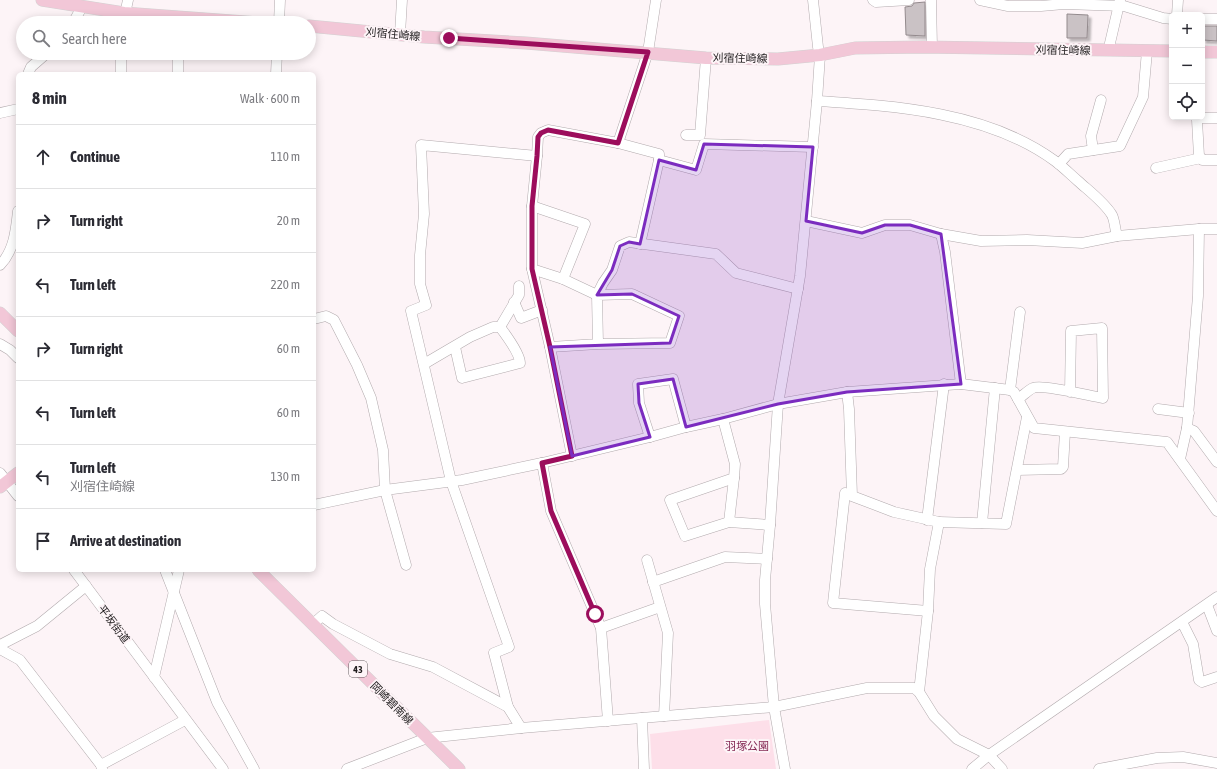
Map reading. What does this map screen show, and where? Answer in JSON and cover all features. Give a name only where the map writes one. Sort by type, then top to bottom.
[{"type":"main road","points":[[42,0],[82,6],[116,16]]},
{"type":"main road","name":"刈宿住崎線","points":[[316,27],[648,52],[706,58],[778,59],[855,48],[932,47],[1169,51]]},
{"type":"main road","points":[[1205,52],[1217,52]]},
{"type":"main road","points":[[0,313],[16,329]]},
{"type":"main road","points":[[2,481],[16,474]]},
{"type":"main road","name":"岡崎碧南線","points":[[260,572],[459,769]]},
{"type":"street","points":[[124,16],[128,0]]},
{"type":"street","points":[[279,16],[280,0]]},
{"type":"street","points":[[400,34],[402,0]]},
{"type":"street","points":[[618,143],[648,52],[656,0]]},
{"type":"street","points":[[785,769],[774,707],[765,604],[765,580],[778,404],[798,289],[817,101],[820,54],[818,47],[814,0]]},
{"type":"street","points":[[872,0],[876,2],[909,0]]},
{"type":"street","points":[[931,0],[932,47]]},
{"type":"street","points":[[1177,12],[1178,0]]},
{"type":"street","points":[[987,1],[1008,6],[1119,3],[1124,6],[1169,19]]},
{"type":"street","points":[[1109,50],[1119,3]]},
{"type":"street","points":[[77,16],[82,6]]},
{"type":"street","points":[[1205,19],[1217,19]]},
{"type":"street","points":[[1059,164],[1068,154],[1120,146],[1143,97],[1147,51]]},
{"type":"street","points":[[686,135],[700,135],[706,58]]},
{"type":"street","points":[[29,72],[31,67],[39,60]]},
{"type":"street","points":[[121,60],[121,72]]},
{"type":"street","points":[[178,60],[178,72]]},
{"type":"street","points":[[276,72],[277,60]]},
{"type":"street","points":[[1093,150],[1091,136],[1101,100]]},
{"type":"street","points":[[817,101],[884,105],[976,122],[1007,133],[1059,164],[1103,204],[1113,216],[1117,236]]},
{"type":"street","points":[[0,113],[16,110]]},
{"type":"street","points":[[1201,158],[1199,156],[1197,120],[1199,118],[1217,118]]},
{"type":"street","points":[[572,456],[550,347],[532,269],[532,206],[538,137],[541,133],[548,130],[618,143],[659,154],[659,160],[640,244]]},
{"type":"street","points":[[659,160],[696,170],[704,144],[813,147]]},
{"type":"street","points":[[520,728],[508,707],[494,653],[509,647],[451,481],[410,311],[426,305],[420,284],[420,255],[424,214],[422,145],[537,156]]},
{"type":"street","points":[[1156,168],[1201,158],[1202,160],[1217,160]]},
{"type":"street","points":[[532,206],[585,224],[563,279]]},
{"type":"street","points":[[806,221],[862,233],[885,225],[910,225],[941,234],[981,241],[1027,240],[1082,243],[1117,236],[1199,229],[1217,229]]},
{"type":"street","points":[[0,265],[6,259],[11,249],[16,222]]},
{"type":"street","points":[[1180,459],[1187,428],[1198,296],[1199,229]]},
{"type":"street","points":[[941,234],[945,252],[960,384]]},
{"type":"street","points":[[598,344],[597,295],[603,282],[612,270],[620,246],[629,242],[716,254],[736,273],[798,289]]},
{"type":"street","points":[[532,269],[563,279],[597,295],[632,294],[679,316],[670,343],[598,344],[550,347]]},
{"type":"street","points":[[500,327],[519,295],[519,286]]},
{"type":"street","points":[[514,302],[521,318],[542,310]]},
{"type":"street","points":[[1010,390],[1020,312]]},
{"type":"street","points":[[316,318],[326,316],[334,320],[357,365],[371,398],[382,450],[385,490],[406,565]]},
{"type":"street","points":[[424,364],[470,337],[493,327],[500,327]]},
{"type":"street","points":[[455,347],[462,378],[520,363],[520,360],[513,347],[500,327]]},
{"type":"street","points":[[1018,399],[1032,388],[1040,386],[1070,392],[1103,398],[1102,328],[1071,331],[1070,392]]},
{"type":"street","points":[[0,344],[16,356]]},
{"type":"street","points":[[650,437],[639,403],[638,384],[673,379],[686,427]]},
{"type":"street","points":[[927,520],[944,384]]},
{"type":"street","points":[[316,505],[385,490],[462,480],[542,463],[723,419],[778,404],[847,392],[960,384],[1010,390],[1014,392],[1034,428],[1167,442],[1217,511]]},
{"type":"street","points":[[982,523],[995,388]]},
{"type":"street","points":[[847,392],[849,409],[844,493],[833,603],[928,611]]},
{"type":"street","points":[[1158,409],[1188,413]]},
{"type":"street","points":[[844,493],[894,512],[927,520],[939,522],[1006,524],[1028,417]]},
{"type":"street","points":[[723,419],[735,464],[729,522]]},
{"type":"street","points":[[1187,428],[1194,431],[1217,462]]},
{"type":"street","points":[[1018,470],[1061,469],[1063,467],[1065,432]]},
{"type":"street","points":[[542,463],[551,511],[601,628],[608,721]]},
{"type":"street","points":[[734,478],[670,500],[685,536],[729,522],[770,525]]},
{"type":"street","points":[[2,481],[16,494]]},
{"type":"street","points":[[919,692],[928,611],[930,569],[939,522]]},
{"type":"street","points":[[653,582],[725,557],[767,559]]},
{"type":"street","points":[[647,560],[668,633],[664,716]]},
{"type":"street","name":"平坂街道","points":[[76,572],[185,720]]},
{"type":"street","points":[[166,572],[217,702],[254,769]]},
{"type":"street","points":[[154,677],[179,572]]},
{"type":"street","points":[[0,646],[37,626],[86,586]]},
{"type":"street","points":[[972,769],[989,755],[1217,597]]},
{"type":"street","points":[[1206,605],[1217,631]]},
{"type":"street","points":[[601,628],[660,607]]},
{"type":"street","points":[[313,624],[322,616],[333,624],[390,654],[432,667],[508,707]]},
{"type":"street","points":[[1182,622],[1193,644],[1199,680],[1202,682],[1217,677]]},
{"type":"street","points":[[0,649],[20,660],[102,767],[185,720],[223,769]]},
{"type":"street","points":[[347,769],[427,738],[520,728],[774,707],[867,688],[914,688],[919,692],[934,716],[957,739],[989,755],[1002,769]]},
{"type":"street","points":[[642,718],[644,769]]},
{"type":"street","points":[[1099,769],[1157,758],[1183,757],[1217,763]]},
{"type":"highlighted area","points":[[704,144],[813,147],[806,221],[862,233],[885,225],[910,225],[941,234],[961,384],[847,392],[778,404],[686,427],[673,379],[638,384],[639,403],[650,437],[572,456],[550,347],[670,343],[679,316],[632,294],[597,295],[612,270],[620,246],[629,242],[640,244],[659,160],[696,170]]},
{"type":"green space","name":"羽塚公園","points":[[769,720],[776,769],[652,769],[650,734]]},
{"type":"building","points":[[925,2],[925,36],[906,35],[905,7],[912,6],[914,3]]},
{"type":"building","points":[[1067,14],[1088,15],[1087,38],[1067,38]]},
{"type":"building","points":[[1205,26],[1217,26],[1217,41],[1205,40]]},
{"type":"route","points":[[449,38],[648,52],[618,143],[548,130],[541,133],[538,137],[532,206],[532,269],[550,347],[572,456],[542,463],[551,511],[595,614]]}]
